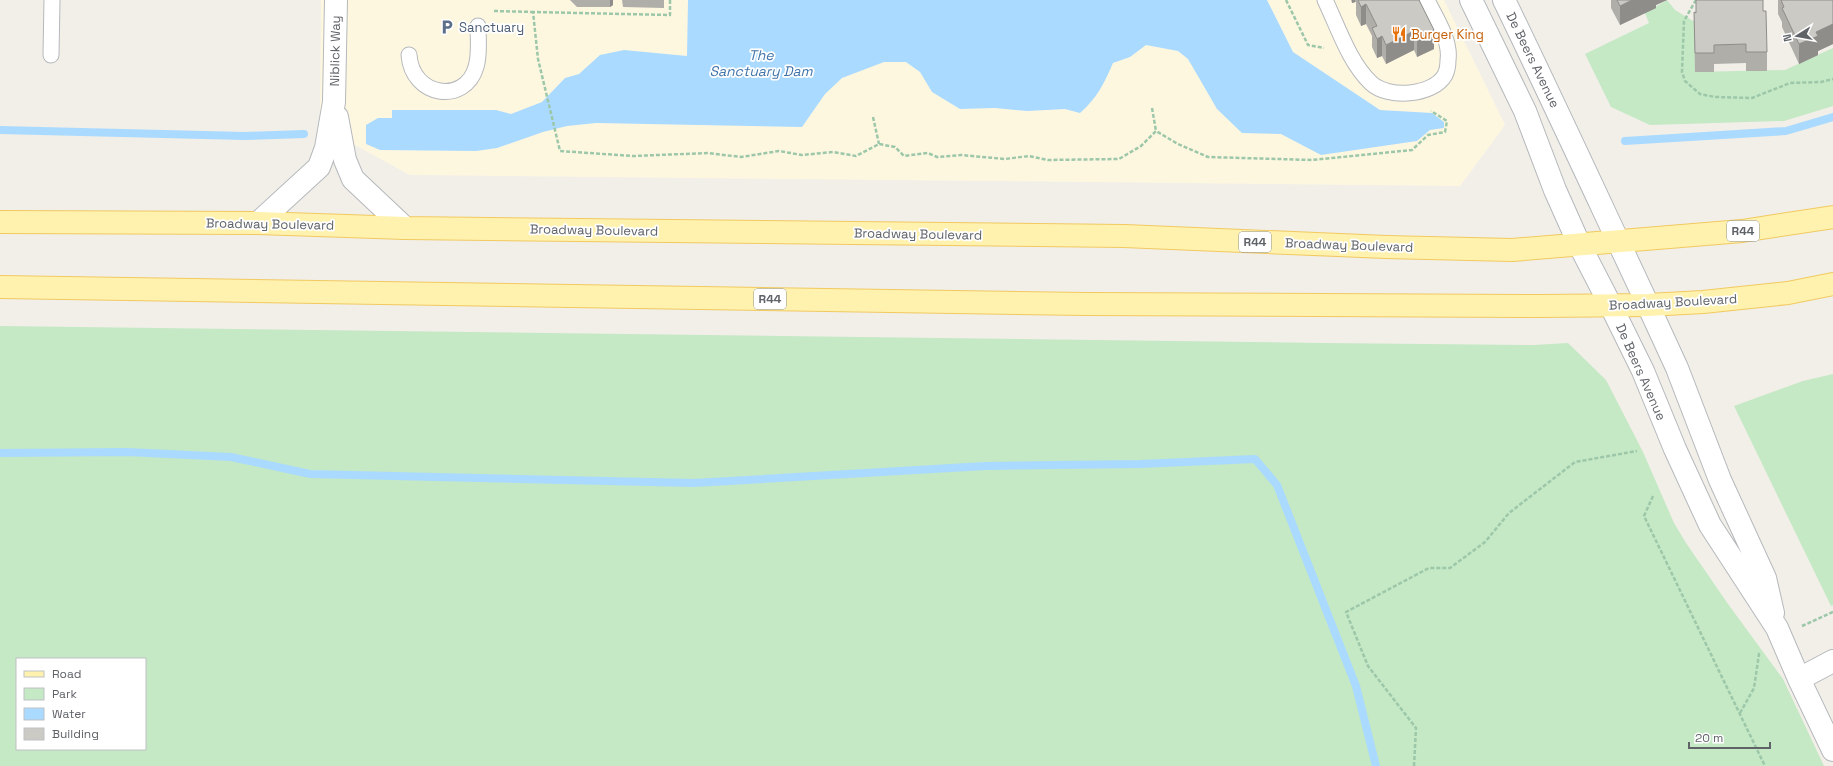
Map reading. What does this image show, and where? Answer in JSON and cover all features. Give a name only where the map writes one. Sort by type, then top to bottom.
[{"type":"main road","name":"Broadway Boulevard","points":[[0,222],[258,223],[405,228],[1124,236],[1386,247],[1512,250],[1580,246],[1742,231],[1833,217]]},
{"type":"main road","name":"Broadway Boulevard","points":[[0,287],[1093,304],[1610,306],[1703,302],[1788,293],[1833,284]]},
{"type":"street","name":"Niblick Way","points":[[258,223],[319,167],[326,148],[334,102],[336,0]]},
{"type":"street","name":"De Beers Avenue","points":[[1470,0],[1525,111],[1555,190],[1580,246],[1643,372],[1675,449],[1710,525],[1777,628],[1799,679],[1833,750]]},
{"type":"street","name":"De Beers Avenue","points":[[1504,0],[1556,107],[1677,368],[1720,480],[1765,578],[1777,628]]},
{"type":"street","name":"Niblick Way","points":[[334,102],[345,160],[353,179],[405,228]]},
{"type":"street","points":[[1799,679],[1833,662]]},
{"type":"lane","points":[[51,55],[52,0]]},
{"type":"lane","points":[[1326,0],[1346,46],[1361,72],[1368,80],[1372,84],[1388,92],[1410,94],[1433,86],[1445,75],[1448,59],[1447,44],[1427,0]]},
{"type":"lane","points":[[409,55],[410,65],[414,74],[420,82],[428,88],[437,91],[447,91],[457,88],[465,83],[476,67],[478,26]]},
{"type":"path","points":[[486,11],[670,15],[670,0]]},
{"type":"path","points":[[1696,0],[1684,21],[1682,72],[1685,81],[1700,94],[1715,98],[1752,98],[1790,83],[1821,82],[1833,79]]},
{"type":"path","points":[[533,12],[538,59],[560,151],[633,156],[708,153],[741,157],[779,151],[802,155],[832,152],[856,156],[879,144],[895,148],[904,156],[928,153],[937,157],[961,155],[1005,159],[1029,156],[1048,160],[1119,158],[1142,146],[1156,132]]},
{"type":"path","points":[[1152,108],[1156,132]]},
{"type":"path","points":[[1156,132],[1178,144],[1208,157],[1312,160],[1412,150],[1428,135],[1445,132],[1447,121],[1430,110],[1423,110]]},
{"type":"path","points":[[873,117],[879,144]]},
{"type":"path","points":[[1414,766],[1416,728],[1368,666],[1346,612],[1429,568],[1450,568],[1486,542],[1509,513],[1575,462],[1638,452]]},
{"type":"path","points":[[1653,496],[1644,516],[1765,766]]},
{"type":"shaded area","points":[[321,0],[1444,0],[1505,125],[1460,186],[410,175],[320,126]]},
{"type":"green space","points":[[1667,0],[1675,10],[1693,21],[1696,19],[1695,72],[1785,70],[1833,48],[1833,106],[1784,121],[1650,125],[1611,107],[1585,54],[1649,23],[1645,13]]},
{"type":"green space","points":[[0,326],[1321,343],[1534,345],[1568,343],[1606,380],[1643,452],[1674,523],[1728,604],[1783,679],[1824,766],[0,766]]},
{"type":"green space","points":[[1833,374],[1833,605],[1831,606],[1734,406],[1803,381]]},
{"type":"water","name":"The Sanctuary Dam","points":[[688,0],[1267,0],[1293,52],[1380,110],[1432,113],[1444,122],[1444,128],[1430,130],[1417,141],[1321,155],[1281,134],[1242,133],[1217,109],[1188,59],[1178,51],[1146,45],[1130,57],[1113,63],[1100,90],[1080,113],[1065,109],[1027,111],[995,108],[960,109],[932,92],[920,72],[906,62],[884,62],[842,78],[825,94],[802,127],[596,123],[567,126],[543,132],[497,148],[476,151],[380,150],[366,144],[366,125],[378,118],[392,118],[392,110],[496,110],[511,114],[542,102],[565,78],[579,74],[600,55],[624,50],[687,56]]},
{"type":"building","points":[[1358,0],[1419,0],[1434,30],[1417,38],[1414,31],[1386,45],[1382,36],[1377,39],[1372,28],[1377,26],[1366,4],[1361,7]]},
{"type":"building","points":[[1617,0],[1632,0],[1620,6]]},
{"type":"building","points":[[1696,0],[1763,0],[1763,11],[1766,11],[1767,52],[1746,52],[1746,44],[1714,45],[1714,53],[1695,53],[1694,12],[1696,13]]},
{"type":"building","points":[[1781,0],[1833,0],[1833,24],[1816,32],[1818,36],[1799,44],[1782,8],[1784,7]]},
{"type":"waterway","points":[[1625,141],[1786,131],[1833,117]]},
{"type":"waterway","points":[[0,130],[245,136],[304,134]]},
{"type":"waterway","points":[[0,453],[127,452],[231,457],[310,474],[694,483],[985,466],[1140,464],[1255,459],[1277,485],[1356,686],[1376,766]]},
{"type":"place","name":"Sanctuary","points":[[447,27]]},
{"type":"place","name":"Burger King","points":[[1399,34]]}]
